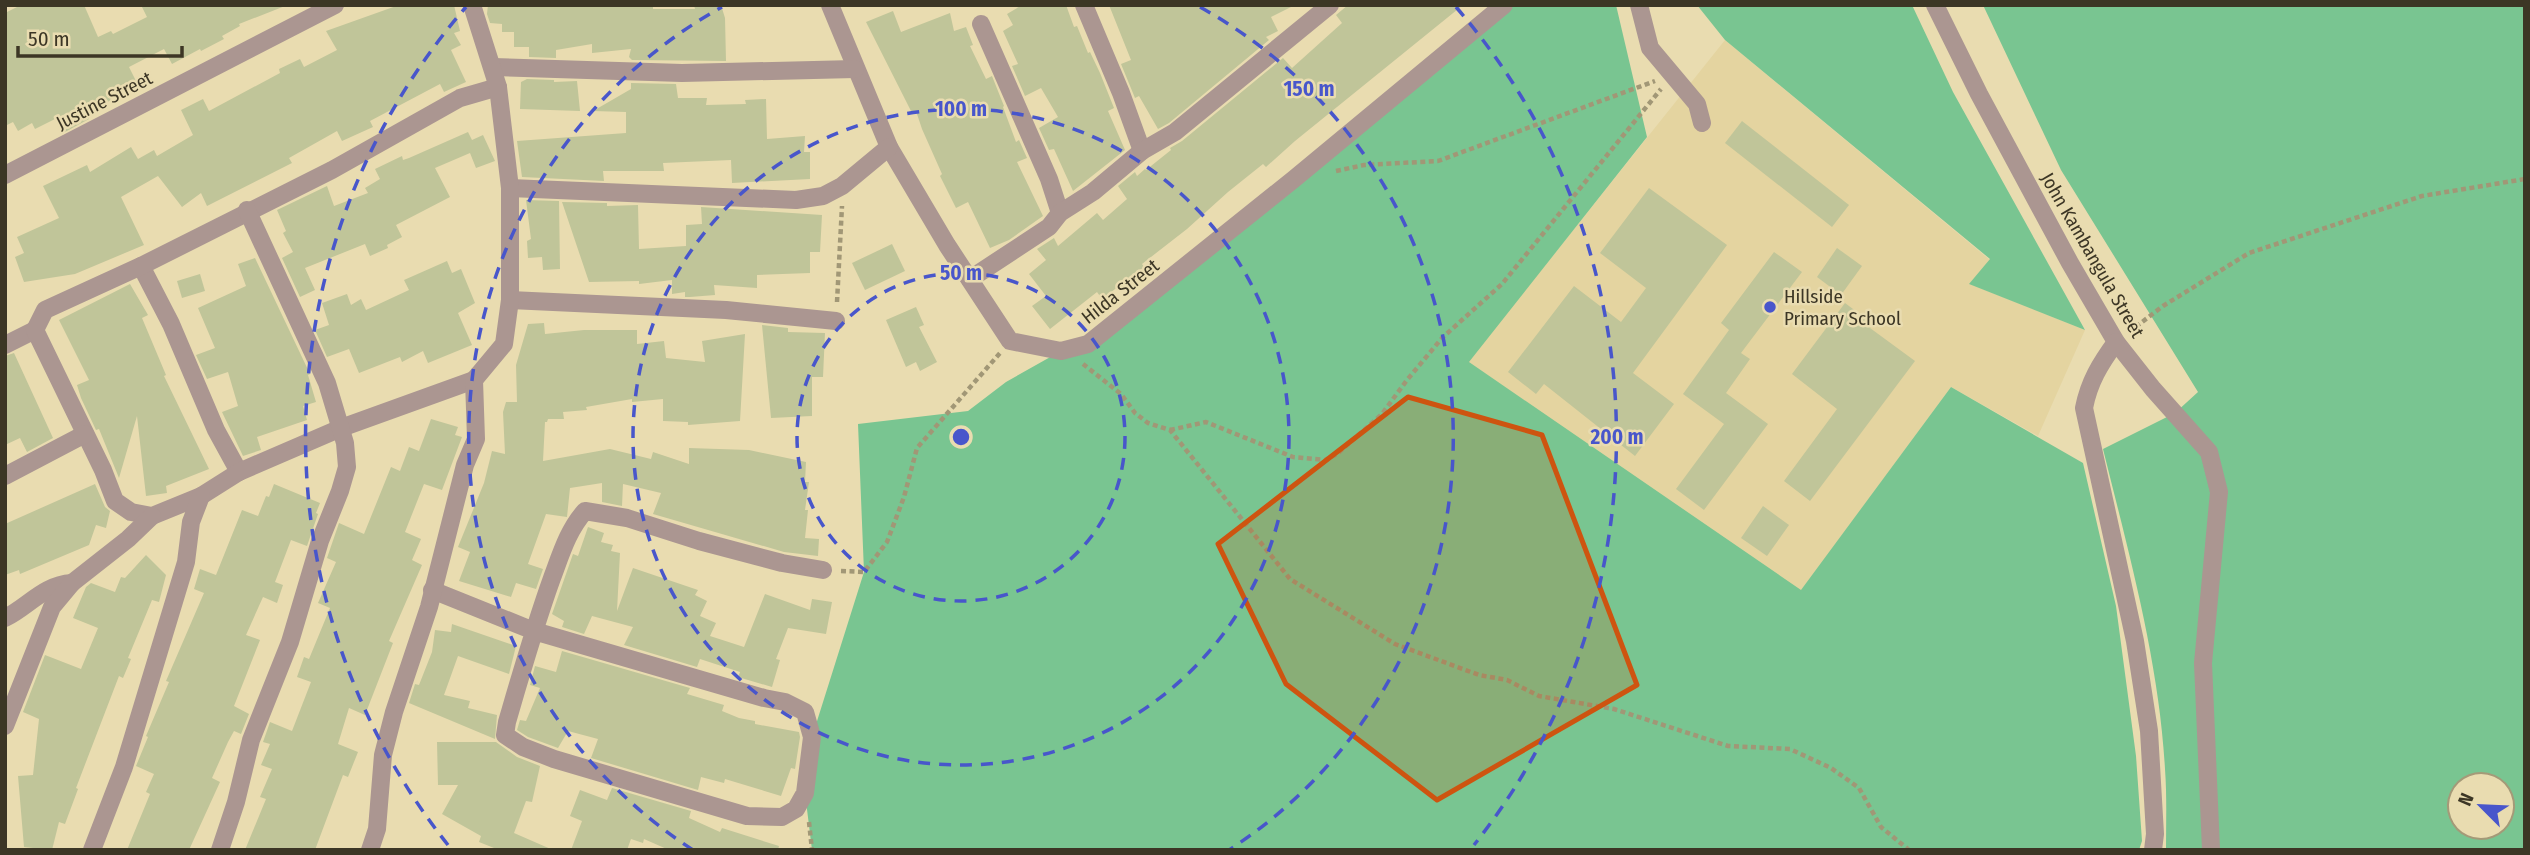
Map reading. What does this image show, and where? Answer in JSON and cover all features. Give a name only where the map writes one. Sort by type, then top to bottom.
[{"type":"street","name":"Justine Street","points":[[5,175],[335,5]]},
{"type":"street","points":[[5,726],[52,607],[72,583],[128,539],[152,516],[201,496],[239,472],[341,428],[474,380],[504,344],[510,300],[510,188],[498,87],[472,5]]},
{"type":"street","points":[[830,5],[889,147],[1010,341],[1061,351]]},
{"type":"street","points":[[1084,5],[1142,151]]},
{"type":"street","points":[[970,279],[1049,227],[1060,213],[1093,192],[1142,151],[1175,132],[1331,5]]},
{"type":"street","name":"Hilda Street","points":[[1061,351],[1088,344],[1294,180],[1504,5]]},
{"type":"street","points":[[1639,5],[1650,48],[1697,104],[1702,123]]},
{"type":"street","name":"John Kambangula Street","points":[[1935,5],[2063,251],[2116,342],[2209,452],[2219,492],[2203,663],[2211,850]]},
{"type":"street","points":[[981,24],[1049,179],[1060,213]]},
{"type":"street","points":[[493,67],[682,73],[855,69]]},
{"type":"street","points":[[5,345],[34,330],[45,310],[141,266],[332,170],[460,98],[498,87]]},
{"type":"street","points":[[510,188],[796,200],[823,196],[842,186],[889,147]]},
{"type":"street","points":[[220,850],[236,802],[251,740],[276,682],[320,541],[347,467],[341,428],[327,383],[247,211]]},
{"type":"street","points":[[141,266],[172,324],[216,430],[239,472]]},
{"type":"street","points":[[510,300],[713,309],[836,321]]},
{"type":"street","points":[[34,330],[115,501],[131,512],[152,516]]},
{"type":"street","points":[[2116,342],[2096,370],[2087,391],[2084,408],[2135,641],[2149,731],[2155,834],[2153,850]]},
{"type":"street","points":[[370,850],[377,829],[383,755],[408,666],[429,607],[465,465],[476,439],[474,380]]},
{"type":"street","points":[[5,475],[85,434]]},
{"type":"street","points":[[92,850],[124,767],[186,562],[191,522],[201,496]]},
{"type":"street","points":[[432,590],[534,631],[764,698],[786,702],[804,712],[812,737],[805,793],[796,809],[782,817],[747,816],[554,759],[513,742],[505,735],[507,722],[534,631],[560,556],[574,523],[585,511],[627,518],[699,541],[782,563],[823,570]]},
{"type":"street","points":[[5,618],[24,608],[38,594],[59,584],[72,583]]},
{"type":"path","points":[[1061,351],[1096,372],[1121,394],[1135,413],[1148,424],[1170,430],[1206,422],[1293,457],[1325,460],[1337,454],[1382,414],[1442,338],[1502,284],[1672,75]]},
{"type":"path","points":[[1329,172],[1364,165],[1438,161],[1672,75]]},
{"type":"path","points":[[2116,342],[2163,306],[2249,253],[2422,196],[2525,179]]},
{"type":"path","points":[[836,321],[842,186]]},
{"type":"path","points":[[823,570],[864,572],[887,542],[904,497],[917,448],[1010,341]]},
{"type":"path","points":[[1170,430],[1290,579],[1395,644],[1479,675],[1507,680],[1539,696],[1614,709],[1728,746],[1790,749],[1831,768],[1859,788],[1881,827],[1909,850]]},
{"type":"highlighted area","points":[[1408,397],[1542,435],[1637,685],[1437,800],[1286,684],[1218,544]]},
{"type":"shaded area","name":"Hillside Primary School","points":[[1725,40],[1990,260],[1970,284],[2085,330],[2038,436],[1951,387],[1801,591],[1468,362]]},
{"type":"green space","points":[[1504,5],[1616,5],[1647,137],[1469,362],[1801,590],[1951,387],[2083,463],[2116,606],[2136,756],[2142,841],[2139,850],[812,850],[805,793],[812,737],[864,572],[858,424],[968,411],[1006,382],[1061,351],[1088,344]]},
{"type":"green space","points":[[1697,5],[1912,5],[1953,92],[2085,330],[1969,284],[1990,259],[1725,40]]},
{"type":"green space","points":[[1983,5],[2525,5],[2525,850],[2166,850],[2166,779],[2150,648],[2103,449],[2175,413],[2198,392],[2061,170]]},
{"type":"building","points":[[21,5],[84,5],[98,37],[111,31],[113,34],[147,17],[141,5],[285,6],[239,24],[240,26],[222,36],[224,39],[172,64],[164,49],[129,67],[139,87],[86,112],[89,119],[65,132],[57,118],[35,129],[32,123],[18,131],[13,122],[5,126],[5,13]]},
{"type":"building","points":[[399,5],[454,5],[460,31],[454,33],[461,45],[451,50],[466,82],[444,92],[440,84],[370,121],[373,127],[342,141],[337,131],[289,158],[292,163],[207,206],[201,193],[182,207],[158,176],[121,197],[144,245],[75,274],[24,282],[15,257],[24,253],[17,237],[59,218],[43,186],[87,165],[90,172],[131,147],[138,159],[154,150],[157,156],[193,135],[181,110],[203,99],[209,111],[280,73],[279,69],[300,59],[304,67],[337,50],[326,31]]},
{"type":"building","points":[[488,5],[653,5],[653,9],[695,9],[694,5],[721,5],[725,18],[726,61],[632,60],[629,57],[631,49],[592,53],[592,44],[556,50],[556,58],[529,57],[529,47],[514,47],[514,32],[502,32],[502,24],[490,23]]},
{"type":"building","points":[[1022,5],[1066,5],[1114,108],[1108,111],[1125,150],[1073,191],[1054,149],[1049,150],[1039,128],[1058,117],[1041,88],[1025,96],[1012,66],[1018,64],[1003,31],[1013,25],[1007,14]]},
{"type":"building","points":[[1109,5],[1295,5],[1271,17],[1278,31],[1266,37],[1269,40],[1169,123],[1158,129],[1139,96],[1135,98],[1121,64],[1131,60]]},
{"type":"building","points":[[1348,5],[1463,5],[1266,167],[1263,164],[1228,192],[1142,264],[1144,267],[1102,299],[1097,292],[1050,329],[1032,306],[1046,296],[1029,274],[1046,260],[1037,249],[1054,238],[1058,246],[1097,213],[1103,220],[1127,199],[1118,186],[1135,172],[1137,176],[1146,170],[1283,58],[1292,68],[1342,23],[1336,15]]},
{"type":"building","points":[[893,11],[901,32],[950,13],[954,31],[966,27],[973,45],[970,46],[986,79],[992,76],[1016,142],[1019,140],[1027,158],[1017,162],[1043,216],[1009,240],[990,248],[968,202],[956,208],[940,176],[942,174],[916,111],[912,113],[866,22]]},
{"type":"building","points":[[527,79],[577,81],[580,111],[520,109],[521,82]]},
{"type":"building","points":[[631,83],[676,84],[678,98],[707,98],[706,105],[746,104],[745,100],[766,99],[767,139],[805,136],[804,152],[810,152],[810,179],[732,183],[731,160],[663,163],[664,171],[603,171],[604,181],[522,177],[517,141],[626,133],[626,112],[593,111],[631,89]]},
{"type":"building","points":[[1742,121],[1849,205],[1832,227],[1725,143]]},
{"type":"building","points":[[468,132],[472,140],[483,135],[495,161],[476,168],[470,153],[435,168],[450,197],[396,225],[402,237],[387,245],[388,248],[370,256],[365,244],[305,268],[315,290],[300,297],[282,258],[293,252],[283,233],[286,231],[277,210],[327,186],[334,206],[368,193],[365,188],[380,179],[375,169],[402,156],[403,160],[409,158]]},
{"type":"building","points":[[1649,188],[1727,245],[1633,373],[1674,404],[1635,456],[1544,384],[1536,394],[1508,372],[1574,286],[1621,322],[1646,288],[1600,253]]},
{"type":"building","points":[[526,200],[559,201],[560,269],[543,270],[542,257],[528,258],[527,241],[531,239]]},
{"type":"building","points":[[562,202],[607,203],[607,206],[638,205],[639,249],[686,246],[686,225],[702,224],[701,207],[822,215],[820,252],[810,252],[810,273],[757,275],[757,288],[714,285],[715,295],[685,297],[685,292],[672,294],[672,280],[639,284],[639,281],[589,282]]},
{"type":"building","points":[[892,244],[905,271],[865,290],[852,263]]},
{"type":"building","points":[[1837,248],[1862,266],[1841,295],[1817,277]]},
{"type":"building","points":[[1774,252],[1802,272],[1741,353],[1750,359],[1726,393],[1768,424],[1704,510],[1676,489],[1724,424],[1683,394],[1729,330],[1721,323]]},
{"type":"building","points":[[255,258],[310,374],[308,375],[316,402],[303,406],[307,420],[257,437],[261,450],[243,456],[222,412],[238,406],[228,372],[207,379],[196,355],[215,348],[198,308],[246,286],[238,264]]},
{"type":"building","points":[[447,261],[452,273],[461,269],[475,303],[458,313],[472,345],[428,363],[423,351],[402,362],[400,357],[359,373],[349,349],[327,357],[315,330],[329,325],[322,303],[347,294],[351,305],[361,299],[366,310],[409,290],[404,280]]},
{"type":"building","points":[[200,274],[205,291],[182,298],[177,281]]},
{"type":"building","points":[[130,284],[148,315],[142,318],[166,375],[164,376],[209,469],[166,486],[167,493],[146,496],[137,416],[119,478],[99,429],[96,430],[81,398],[77,385],[89,380],[59,320]]},
{"type":"building","points":[[1845,303],[1873,324],[1870,328],[1915,361],[1810,501],[1784,481],[1837,409],[1792,374]]},
{"type":"building","points":[[916,307],[924,325],[919,327],[937,362],[920,371],[916,362],[906,367],[886,320]]},
{"type":"building","points":[[544,323],[545,334],[584,330],[637,330],[637,344],[664,341],[666,358],[705,362],[702,341],[745,334],[740,421],[688,425],[688,422],[663,421],[663,399],[632,402],[632,399],[586,407],[587,410],[563,412],[564,419],[548,419],[545,422],[543,461],[610,449],[651,459],[653,452],[689,464],[689,448],[749,450],[806,462],[805,482],[809,482],[805,538],[819,539],[818,556],[784,552],[653,514],[661,493],[623,484],[622,506],[602,502],[602,483],[570,488],[567,517],[546,514],[528,564],[543,569],[536,589],[516,583],[511,597],[459,581],[470,552],[458,547],[484,483],[492,451],[505,454],[503,412],[506,402],[517,402],[516,365],[528,324]]},
{"type":"building","points":[[762,325],[788,328],[788,332],[825,333],[823,377],[812,377],[812,416],[771,418]]},
{"type":"building","points":[[14,353],[53,438],[27,452],[20,438],[5,445],[5,356]]},
{"type":"building","points":[[431,419],[458,427],[455,435],[462,437],[442,490],[424,484],[405,532],[421,539],[412,560],[422,565],[389,641],[393,643],[365,715],[349,708],[338,744],[358,752],[348,777],[343,775],[315,850],[245,850],[266,799],[260,797],[272,769],[261,765],[270,744],[263,742],[270,722],[292,731],[311,682],[297,677],[304,657],[309,659],[330,608],[318,603],[336,562],[327,558],[339,523],[364,534],[391,467],[400,471],[409,447],[419,451]]},
{"type":"building","points":[[95,484],[105,507],[110,511],[106,528],[96,525],[89,545],[20,574],[19,570],[5,575],[5,524]]},
{"type":"building","points":[[274,484],[320,503],[307,546],[291,540],[275,582],[283,585],[277,603],[263,597],[246,635],[260,640],[234,706],[249,714],[241,734],[234,731],[228,742],[212,778],[220,782],[189,850],[127,850],[150,794],[146,792],[154,774],[136,766],[169,682],[166,681],[204,593],[194,589],[200,569],[216,575],[242,510],[258,516]]},
{"type":"building","points":[[1763,506],[1789,525],[1767,556],[1741,538]]},
{"type":"building","points":[[588,527],[604,533],[601,542],[613,545],[611,551],[620,553],[617,611],[633,568],[698,590],[695,595],[707,601],[700,616],[716,623],[710,636],[744,647],[765,594],[810,610],[812,599],[832,602],[826,634],[788,628],[776,659],[780,660],[772,687],[738,677],[740,672],[700,659],[697,667],[624,645],[633,627],[592,616],[584,634],[562,627],[564,621],[552,614],[573,554],[578,556]]},
{"type":"building","points":[[146,555],[166,575],[159,602],[152,600],[128,658],[131,659],[123,678],[119,676],[65,824],[59,822],[52,850],[24,847],[18,776],[33,775],[39,719],[23,712],[45,655],[81,669],[98,628],[73,618],[86,587],[91,583],[115,592],[121,577],[125,578]]},
{"type":"building","points":[[452,624],[516,646],[509,674],[458,656],[444,695],[470,701],[468,708],[497,715],[495,739],[409,703],[415,684],[419,685],[432,652],[435,630],[451,632]]},
{"type":"building","points":[[562,651],[690,688],[687,694],[724,705],[722,711],[755,721],[755,724],[799,732],[795,769],[791,768],[781,796],[725,779],[724,783],[701,777],[698,790],[591,758],[598,739],[568,731],[558,748],[517,730],[520,720],[526,721],[540,688],[530,685],[535,666],[556,672]]},
{"type":"building","points":[[437,742],[496,742],[517,757],[540,766],[532,802],[526,801],[514,833],[553,850],[499,850],[479,842],[481,836],[442,814],[458,785],[438,785]]},
{"type":"building","points":[[612,788],[691,811],[689,818],[720,832],[722,828],[779,846],[778,850],[669,850],[644,839],[643,843],[631,839],[627,850],[571,850],[582,821],[570,816],[580,790],[607,800]]},
{"type":"place","name":"Hillside Primary School","points":[[1770,307]]}]
